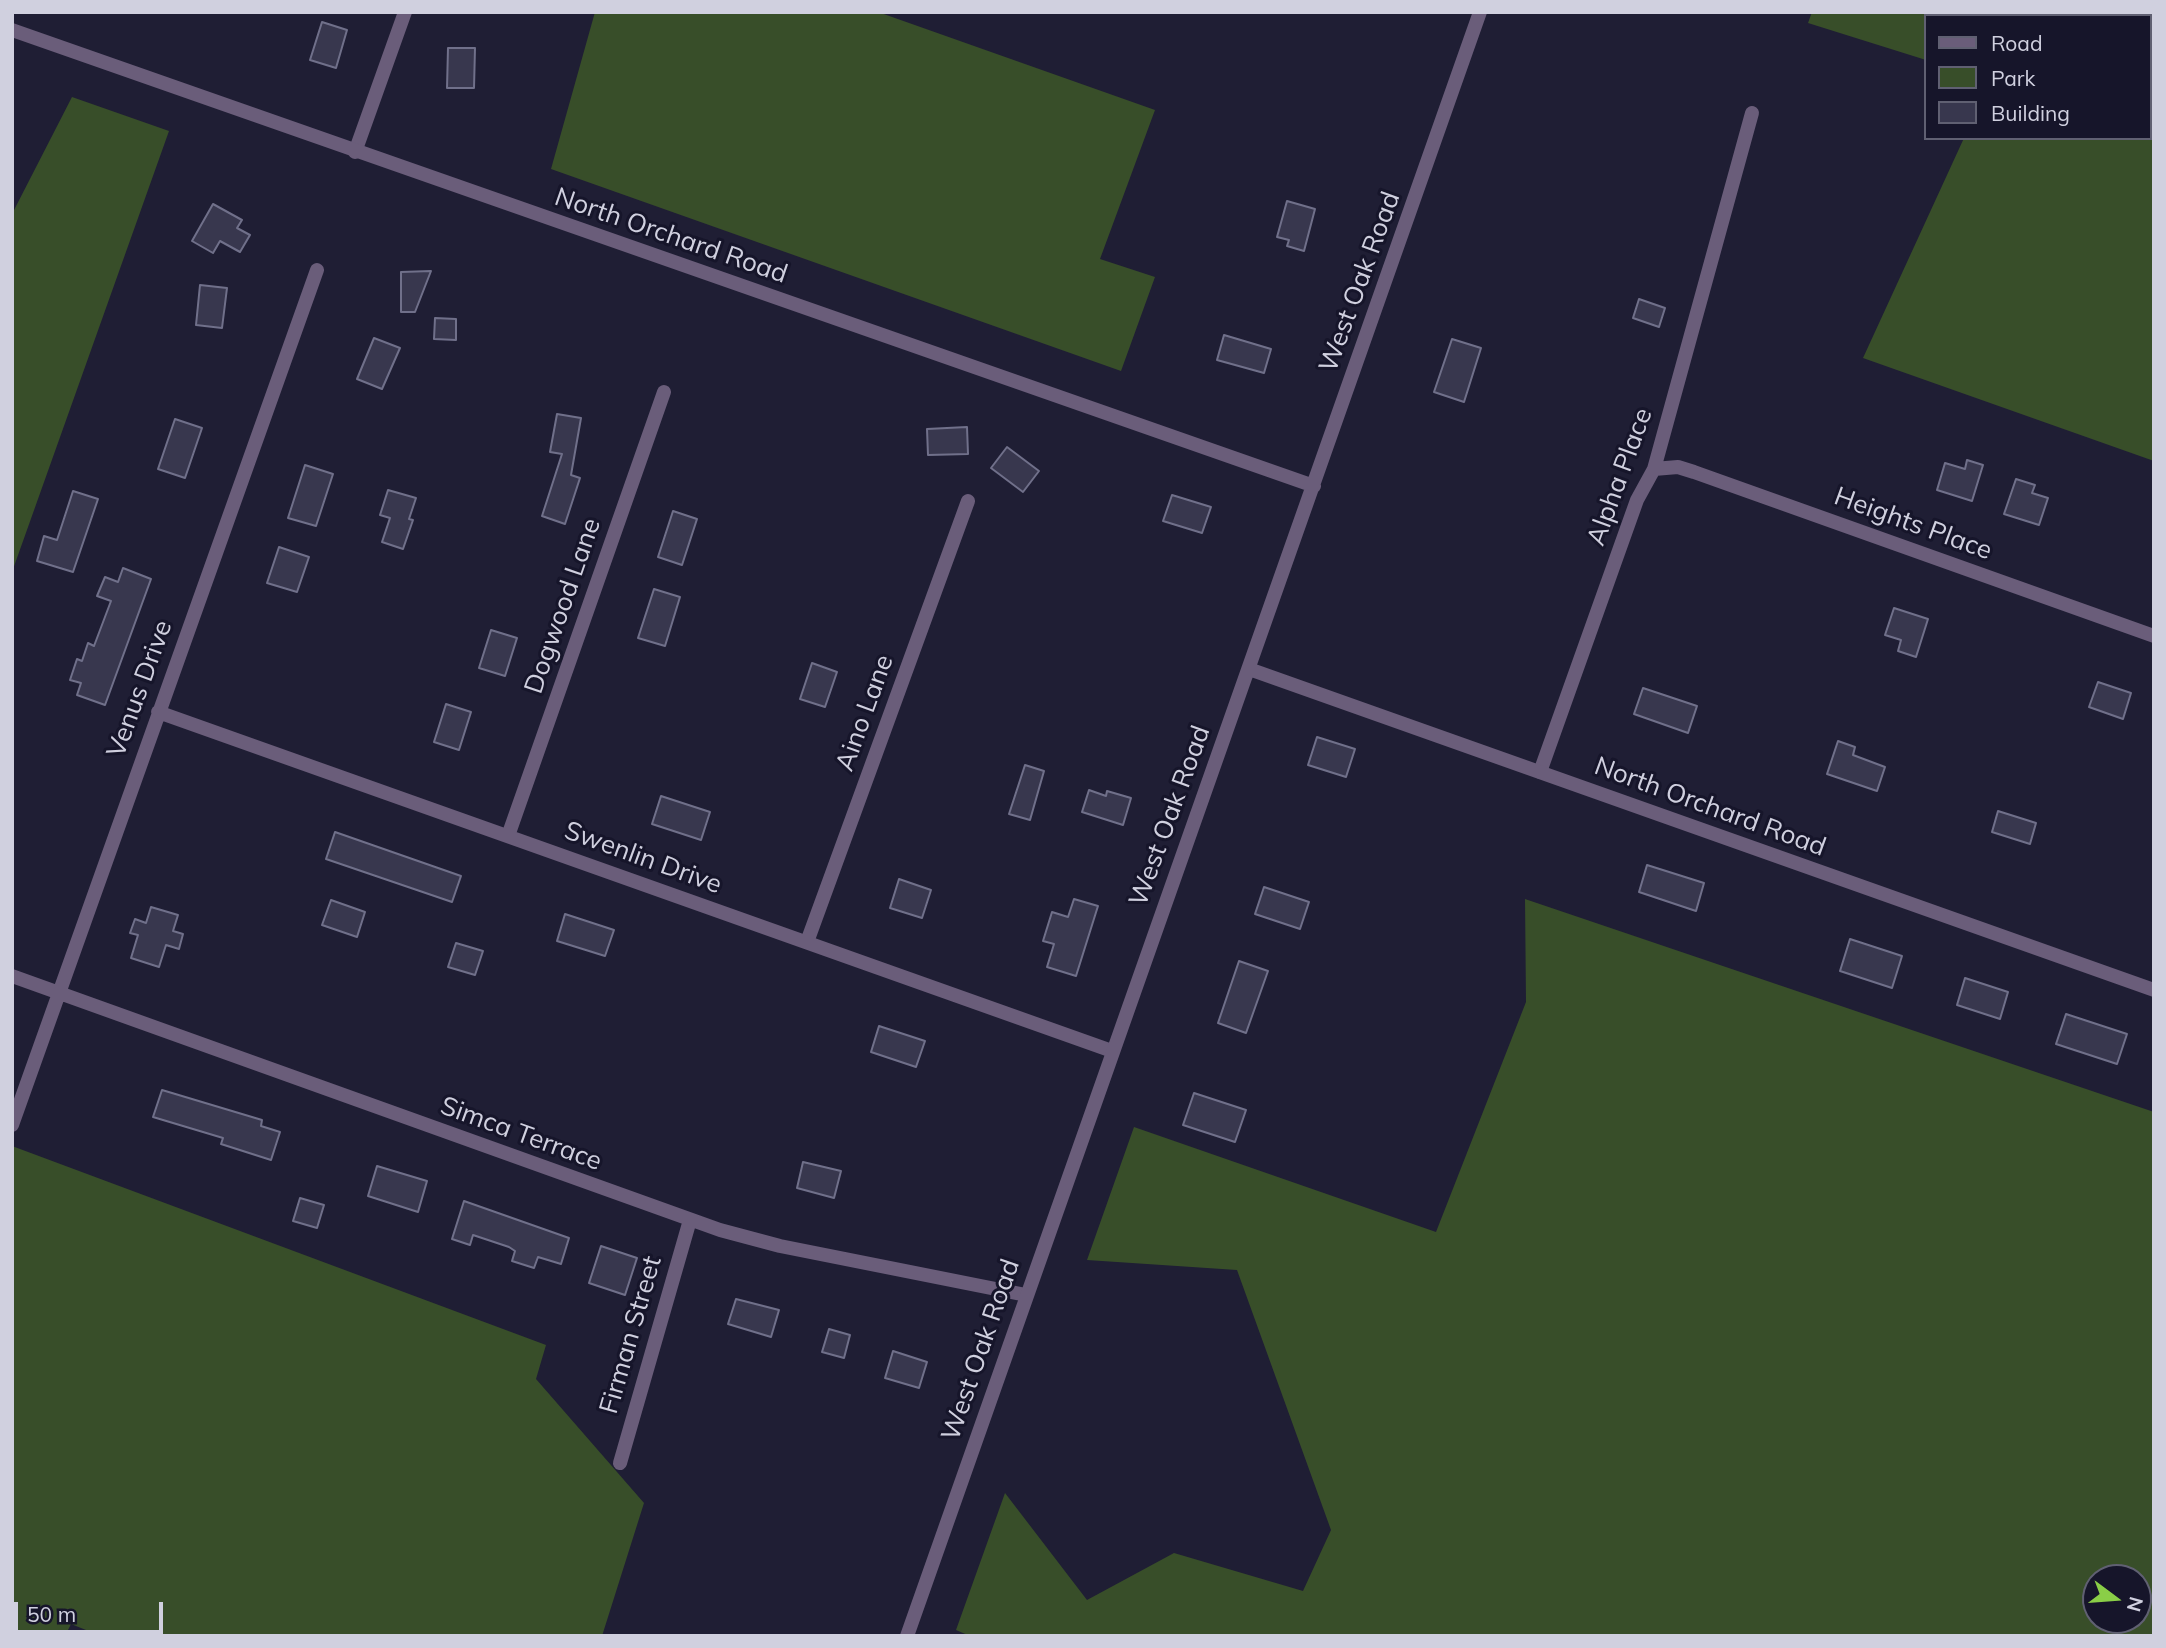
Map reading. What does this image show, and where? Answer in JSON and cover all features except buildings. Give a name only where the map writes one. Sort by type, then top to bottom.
[{"type":"street","points":[[355,152],[405,12]]},
{"type":"street","name":"West Oak Road","points":[[907,1636],[1480,12]]},
{"type":"street","name":"North Orchard Road","points":[[12,30],[1314,486]]},
{"type":"street","name":"Alpha Place","points":[[1540,772],[1637,500],[1654,470],[1752,113]]},
{"type":"street","name":"Venus Drive","points":[[12,1125],[317,270]]},
{"type":"street","name":"Dogwood Lane","points":[[508,836],[664,392]]},
{"type":"street","name":"Heights Place","points":[[1654,470],[1678,467],[1694,472],[2154,636]]},
{"type":"street","name":"Aino Lane","points":[[807,942],[968,501]]},
{"type":"street","name":"North Orchard Road","points":[[1249,669],[2154,990]]},
{"type":"street","name":"Swenlin Drive","points":[[158,712],[1112,1051]]},
{"type":"street","name":"Simca Terrace","points":[[12,976],[690,1220],[780,1246],[1026,1295]]},
{"type":"street","name":"Firman Street","points":[[620,1463],[690,1220]]},
{"type":"green space","points":[[595,12],[878,12],[1155,110],[1100,259],[1155,277],[1121,371],[551,169]]},
{"type":"green space","points":[[1812,12],[2154,12],[2154,461],[1863,358],[1963,140],[2152,140],[2152,14],[1924,14],[1924,59],[1808,23]]},
{"type":"green space","points":[[72,97],[169,131],[12,572],[12,214]]},
{"type":"green space","points":[[1525,899],[2154,1112],[2154,1636],[970,1636],[956,1630],[1005,1493],[1087,1600],[1174,1553],[1303,1591],[1331,1530],[1237,1270],[1087,1260],[1134,1127],[1436,1232],[1526,1002]]},
{"type":"green space","points":[[12,1146],[546,1345],[536,1379],[644,1503],[602,1636],[101,1636],[71,1624],[65,1636],[12,1636]]}]
